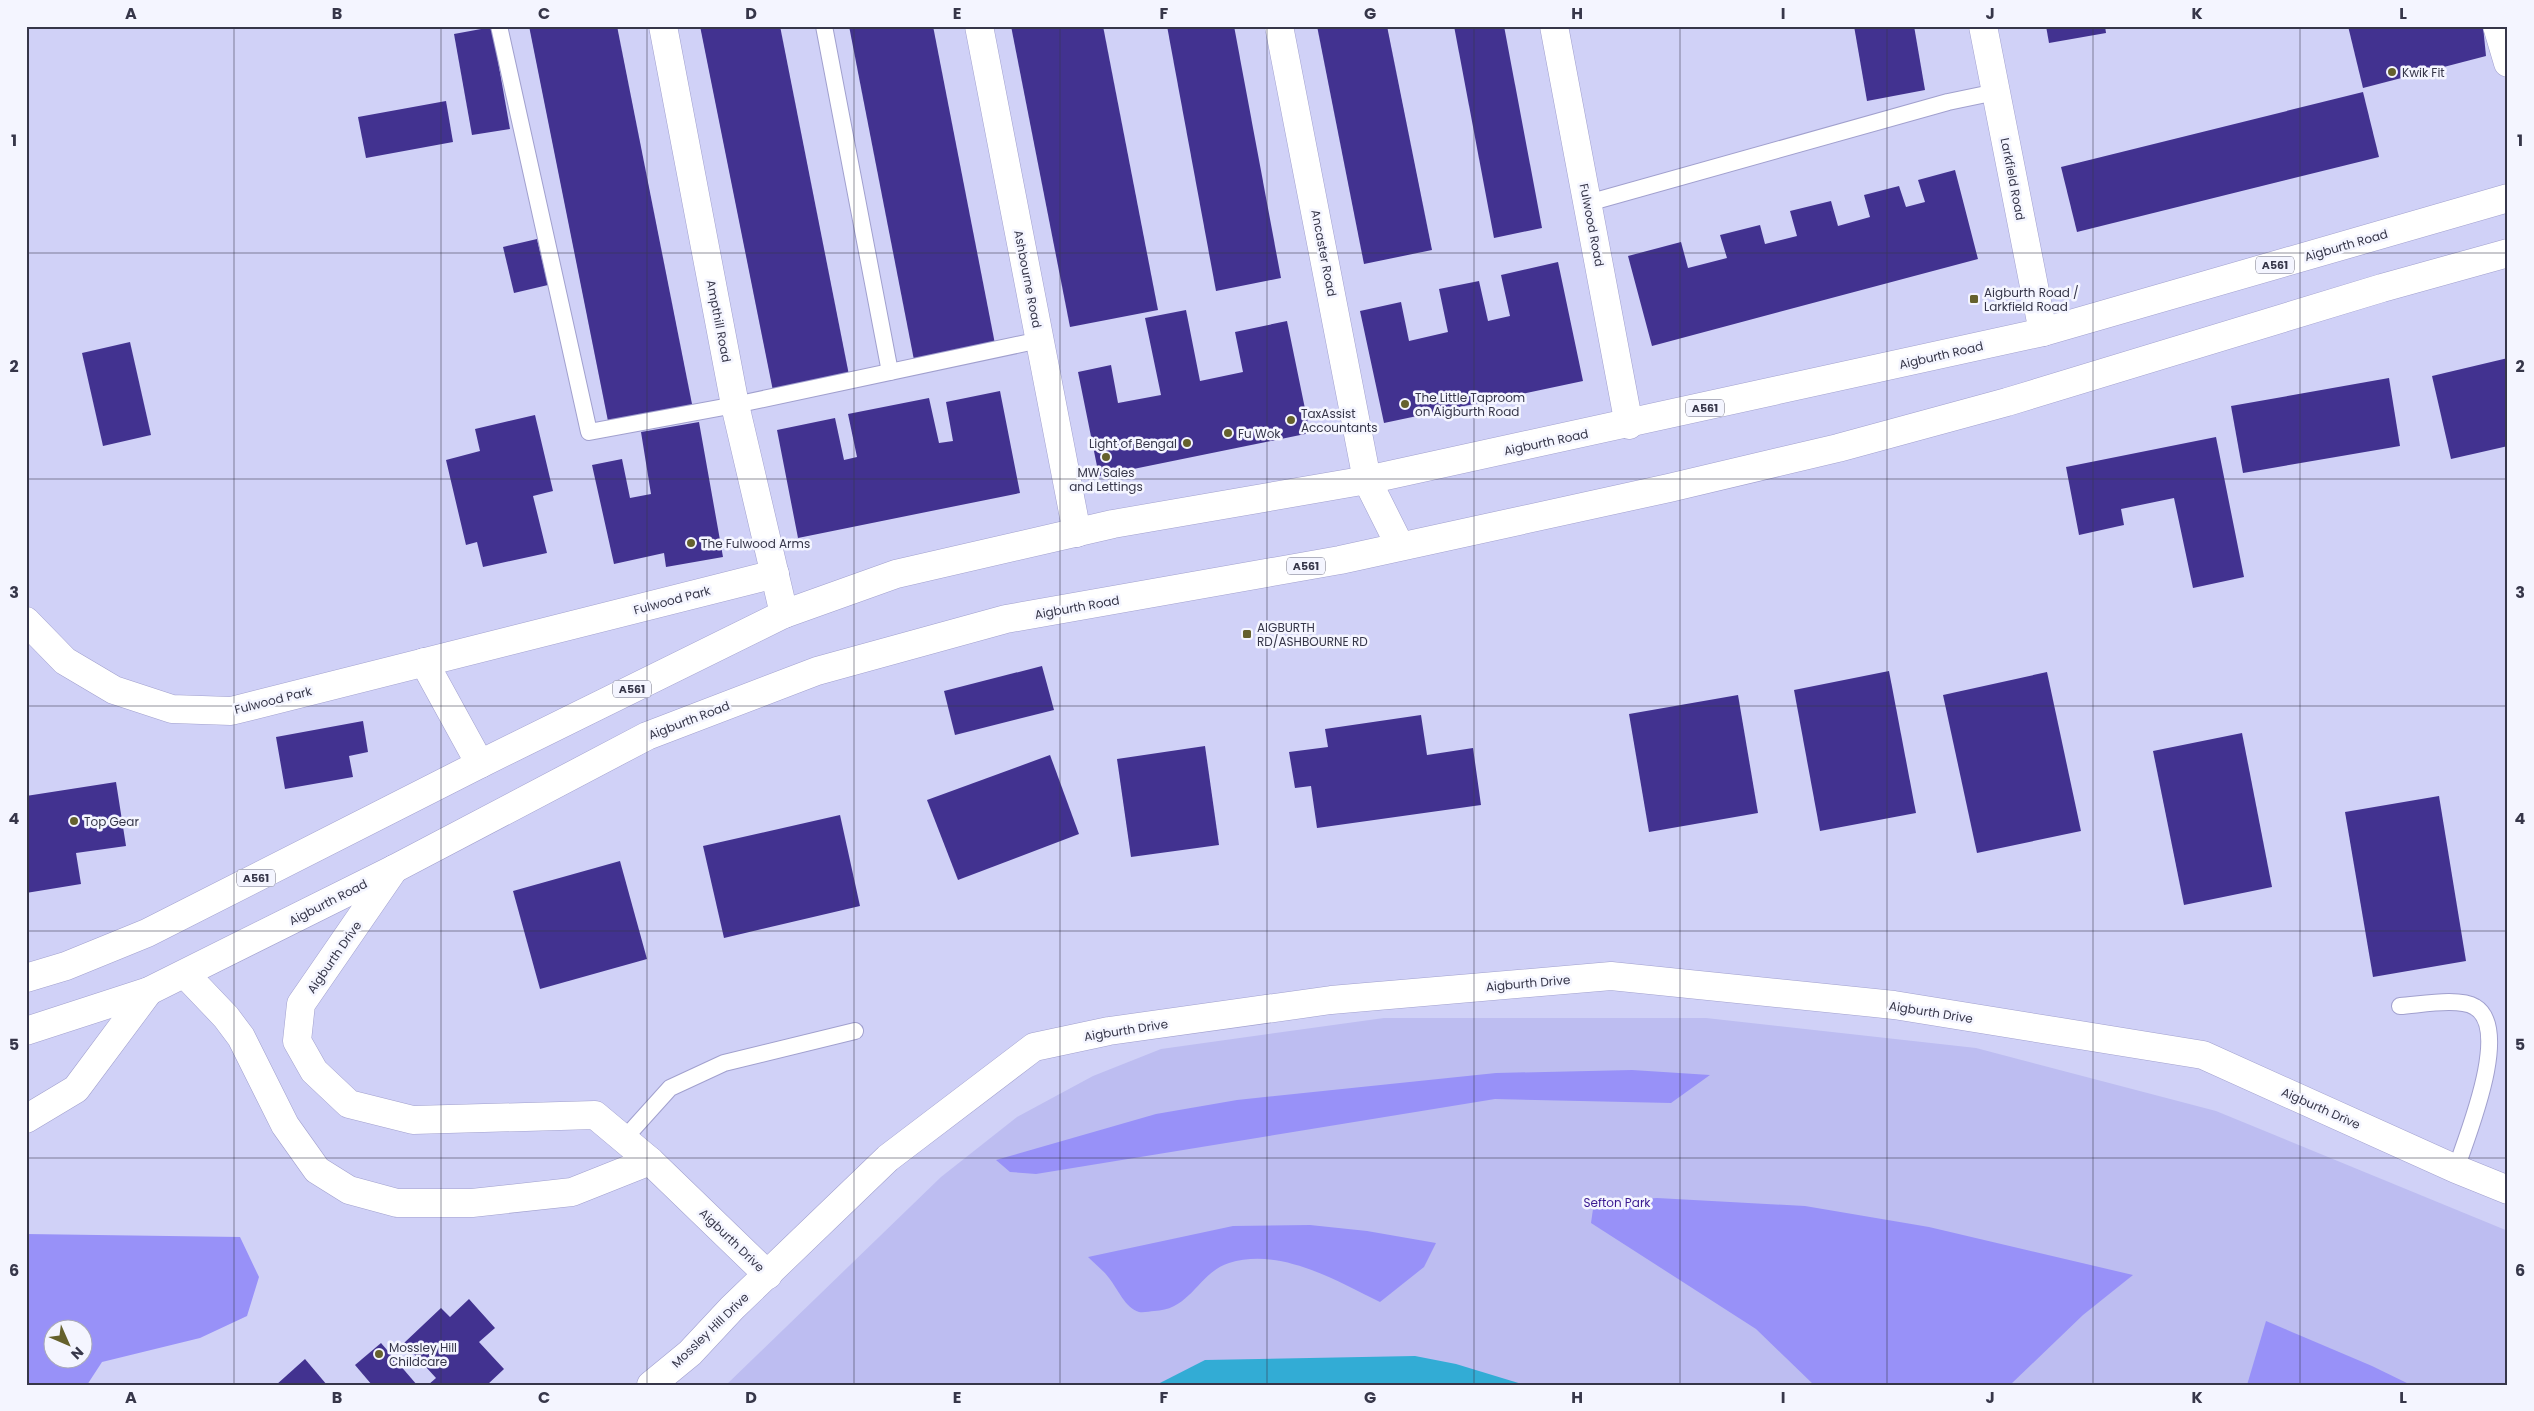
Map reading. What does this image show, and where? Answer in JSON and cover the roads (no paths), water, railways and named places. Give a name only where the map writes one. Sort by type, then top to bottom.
[{"type":"main road","name":"Ampthill Road","points":[[663,26],[735,406],[784,614]]},
{"type":"main road","name":"Ashbourne Road","points":[[979,26],[1077,532]]},
{"type":"main road","name":"Ancaster Road","points":[[1279,26],[1366,480]]},
{"type":"main road","name":"Fulwood Road","points":[[1554,26],[1629,425]]},
{"type":"main road","name":"Larkfield Road","points":[[1983,26],[2043,332]]},
{"type":"main road","points":[[2497,26],[2508,63]]},
{"type":"main road","name":"Aigburth Road","points":[[26,978],[66,966],[147,933],[480,764],[784,614],[896,574],[1114,524],[1366,480],[1629,425],[2043,332],[2508,198]]},
{"type":"main road","name":"Aigburth Road","points":[[26,1031],[150,991],[394,869],[647,736],[817,671],[1006,620],[1340,560],[1669,488],[1838,448],[2007,402],[2372,291],[2508,253]]},
{"type":"main road","points":[[1366,480],[1400,546]]},
{"type":"main road","name":"Fulwood Park","points":[[26,621],[65,661],[114,690],[172,709],[231,711],[606,618],[774,574]]},
{"type":"main road","points":[[424,662],[480,764]]},
{"type":"main road","name":"Aigburth Drive","points":[[394,869],[301,1004],[297,1041],[314,1071],[349,1104],[413,1120],[595,1115],[650,1161],[768,1275],[888,1158],[1034,1047],[1109,1031],[1332,1000],[1612,976],[1894,1005],[2203,1055],[2456,1169],[2508,1190]]},
{"type":"main road","points":[[186,974],[226,1017],[241,1037],[285,1125],[317,1170],[349,1190],[397,1203],[481,1202],[572,1192],[650,1161]]},
{"type":"main road","points":[[26,1119],[76,1089],[150,991]]},
{"type":"main road","name":"Mossley Hill Drive","points":[[651,1385],[690,1353],[732,1308],[768,1275]]},
{"type":"lane","points":[[499,26],[589,432],[735,406],[1040,340]]},
{"type":"lane","points":[[824,26],[890,372]]},
{"type":"lane","points":[[1588,203],[1948,102],[1996,92]]},
{"type":"lane","points":[[2400,1006],[2465,1002],[2477,1008],[2486,1022],[2489,1043],[2488,1068],[2477,1109],[2456,1169]]},
{"type":"lane","points":[[624,1139],[670,1088],[724,1063],[855,1031]]},
{"type":"place","name":"Kwik Fit","points":[[2392,72]]},
{"type":"place","name":"Aigburth Road / Larkfield Road","points":[[1974,299]]},
{"type":"place","name":"The Little Taproom on Aigburth Road","points":[[1405,404]]},
{"type":"place","name":"TaxAssist Accountants","points":[[1291,420]]},
{"type":"place","name":"Fu Wok","points":[[1228,433]]},
{"type":"place","name":"Light of Bengal","points":[[1187,443]]},
{"type":"place","name":"MW Sales and Lettings","points":[[1106,457]]},
{"type":"place","name":"The Fulwood Arms","points":[[691,543]]},
{"type":"place","name":"AIGBURTH RD/ASHBOURNE RD","points":[[1247,634]]},
{"type":"place","name":"Top Gear","points":[[74,821]]},
{"type":"place","name":"Mossley Hill Childcare","points":[[379,1354]]},
{"type":"park label","name":"Sefton Park","points":[[1617,1202]]}]
